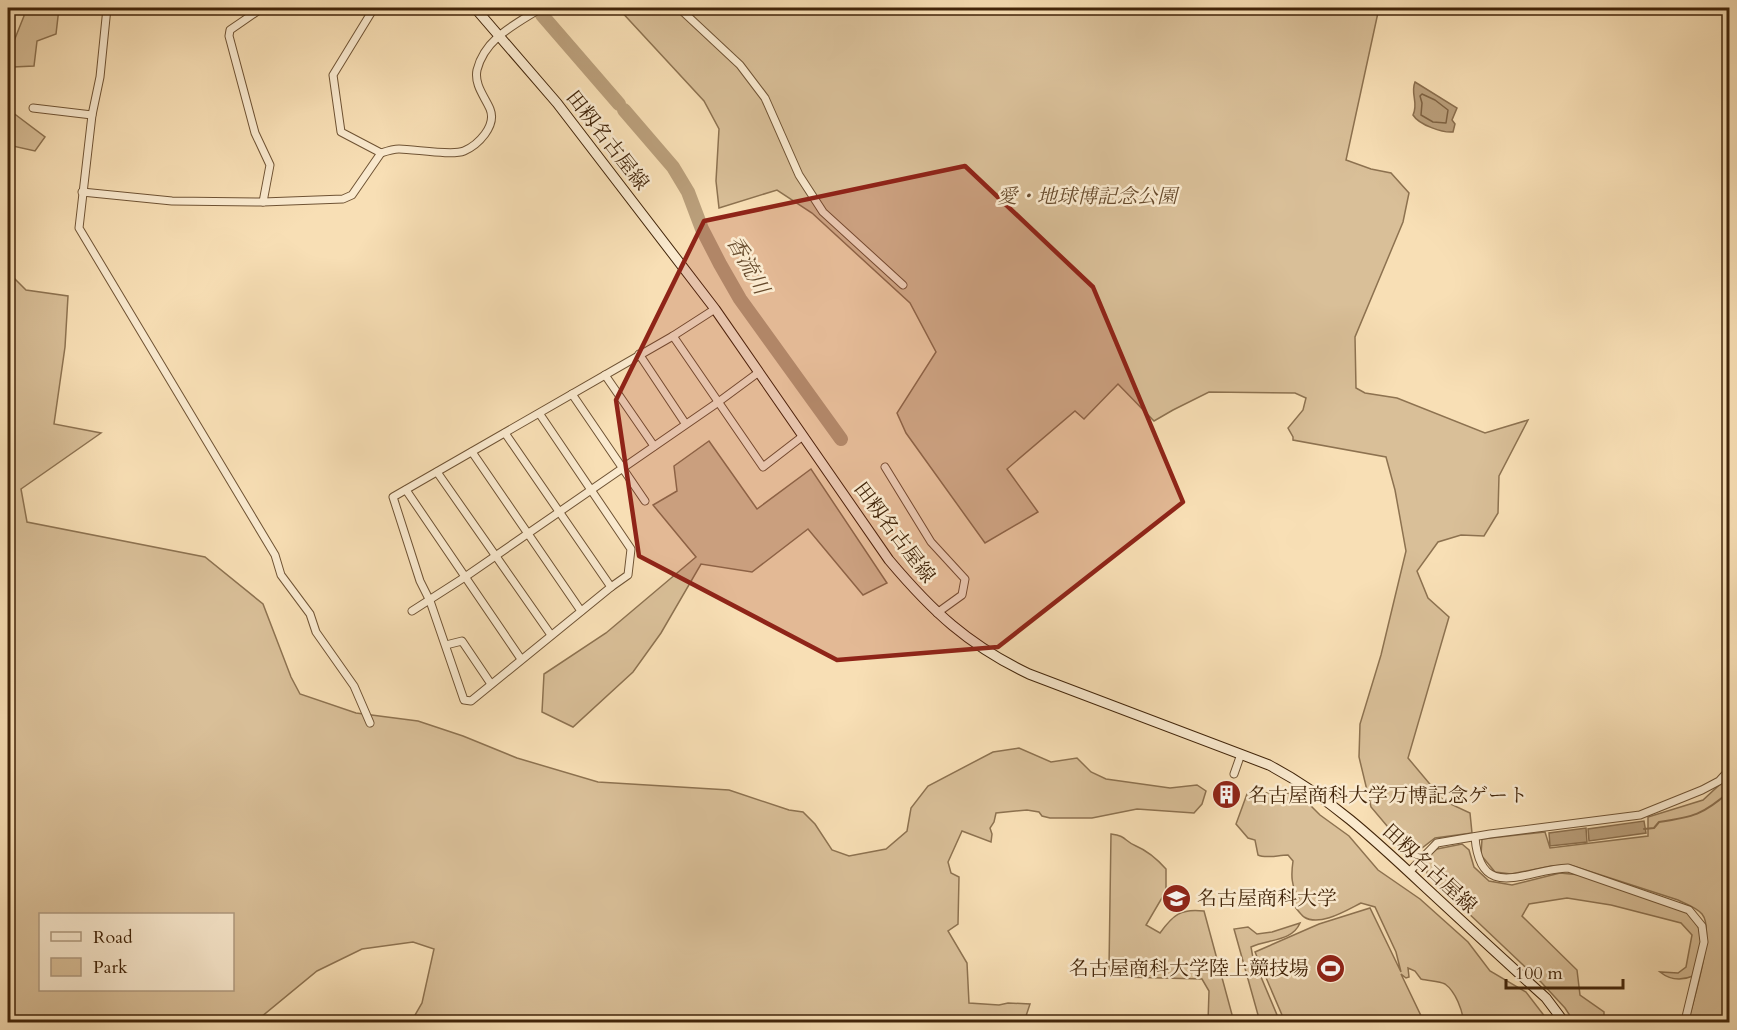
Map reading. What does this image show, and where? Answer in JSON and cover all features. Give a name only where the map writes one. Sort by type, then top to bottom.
[{"type":"main road","name":"田籾名古屋線","points":[[475,8],[557,104],[715,309],[889,560],[916,593],[952,627],[1003,662],[1029,674],[1241,754],[1297,779],[1328,800],[1409,872],[1546,998],[1564,1023]]},
{"type":"street","points":[[107,8],[100,77],[92,115],[82,192],[80,228],[275,555],[281,574],[310,614],[316,632],[354,686],[370,723]]},
{"type":"street","points":[[262,8],[230,30],[229,36],[255,133],[270,165],[263,202]]},
{"type":"street","points":[[374,8],[333,75],[341,132],[381,153]]},
{"type":"street","points":[[82,192],[172,201],[263,202],[343,199],[352,195],[381,153],[396,148],[461,153],[488,134],[492,111],[480,91],[476,73],[483,54],[498,35],[541,8]]},
{"type":"street","points":[[679,8],[740,65],[765,98],[800,175],[823,212],[903,285]]},
{"type":"street","points":[[33,108],[92,115]]},
{"type":"street","points":[[539,413],[632,549],[628,575],[471,701],[464,700],[430,601],[420,581],[393,497],[639,354],[673,336],[715,309]]},
{"type":"street","points":[[673,336],[763,467],[803,436]]},
{"type":"street","points":[[639,354],[685,423]]},
{"type":"street","points":[[412,611],[465,577],[759,372]]},
{"type":"street","points":[[605,375],[654,446]]},
{"type":"street","points":[[572,394],[645,501]]},
{"type":"street","points":[[505,433],[611,587]]},
{"type":"street","points":[[472,452],[581,611]]},
{"type":"street","points":[[885,467],[931,542],[965,579],[962,595],[937,613]]},
{"type":"street","points":[[437,472],[551,635]]},
{"type":"street","points":[[406,490],[521,659]]},
{"type":"street","points":[[446,645],[462,641],[491,684]]},
{"type":"street","points":[[1234,774],[1241,754]]},
{"type":"street","points":[[1409,872],[1437,843],[1446,840],[1640,815],[1702,790],[1719,780],[1730,769]]},
{"type":"street","points":[[1475,837],[1476,854],[1480,864],[1488,873],[1500,878],[1514,878],[1558,868],[1569,868],[1689,910],[1702,926],[1704,942],[1685,1021]]},
{"type":"highlighted area","points":[[965,166],[1093,287],[1183,502],[998,647],[837,660],[639,556],[616,400],[704,221]]},
{"type":"green space","points":[[23,8],[59,8],[56,34],[37,41],[34,66],[13,67],[8,77],[8,56],[24,16]]},
{"type":"green space","name":"愛・地球博記念公園","points":[[618,8],[1379,8],[1346,160],[1391,173],[1409,193],[1403,222],[1355,337],[1356,388],[1365,393],[1397,398],[1485,433],[1528,420],[1499,476],[1498,513],[1484,536],[1461,535],[1438,542],[1417,571],[1428,598],[1449,617],[1408,758],[1444,801],[1470,813],[1472,833],[1435,838],[1422,848],[1404,846],[1371,807],[1359,757],[1360,724],[1381,655],[1406,551],[1395,490],[1386,457],[1293,440],[1288,428],[1303,410],[1306,398],[1295,393],[1209,392],[1154,421],[1118,384],[1084,419],[1075,411],[1007,469],[1038,512],[985,543],[906,433],[897,413],[936,352],[910,303],[812,213],[777,190],[719,208],[716,181],[719,129],[704,101]]},
{"type":"green space","points":[[8,109],[45,137],[35,151],[8,145]]},
{"type":"green space","points":[[8,272],[26,290],[68,296],[65,347],[54,424],[101,433],[21,489],[27,522],[205,557],[263,604],[291,677],[300,694],[356,713],[418,721],[517,758],[598,782],[729,790],[789,810],[803,812],[815,824],[832,850],[849,856],[886,849],[907,831],[911,808],[928,786],[993,752],[1019,748],[1051,762],[1077,758],[1091,772],[1106,779],[1170,788],[1197,785],[1206,791],[1202,804],[1194,813],[1137,809],[1092,818],[1050,818],[1042,816],[1039,812],[1027,810],[996,813],[990,828],[991,842],[962,831],[948,862],[951,873],[959,877],[958,924],[948,931],[967,963],[969,1003],[1030,1004],[1024,1022],[411,1022],[422,1003],[434,949],[413,942],[362,949],[317,971],[255,1022],[8,1022]]},
{"type":"green space","points":[[709,441],[757,509],[811,469],[887,583],[863,595],[808,529],[752,572],[701,564],[661,633],[633,672],[573,727],[542,712],[544,674],[606,633],[696,557],[653,505],[677,491],[674,466]]},
{"type":"green space","points":[[1729,776],[1729,1022],[1688,1022],[1705,950],[1706,923],[1697,909],[1678,900],[1570,865],[1551,866],[1511,874],[1495,872],[1481,855],[1482,839],[1545,832],[1550,848],[1648,836],[1648,817],[1703,800]]},
{"type":"green space","points":[[1280,792],[1300,795],[1320,815],[1349,836],[1378,870],[1420,899],[1468,942],[1490,971],[1526,992],[1549,1022],[1464,1022],[1458,1002],[1449,987],[1443,983],[1421,979],[1415,971],[1408,968],[1409,977],[1406,978],[1401,974],[1424,1022],[1285,1022],[1255,952],[1319,924],[1370,908],[1401,972],[1396,952],[1375,907],[1361,903],[1325,919],[1310,920],[1304,917],[1294,906],[1294,901],[1299,898],[1292,880],[1293,861],[1288,855],[1268,857],[1258,855],[1255,840],[1248,838],[1236,824],[1247,794]]},
{"type":"green space","points":[[1111,834],[1123,837],[1144,850],[1166,869],[1166,891],[1146,925],[1160,933],[1178,914],[1196,910],[1204,911],[1234,1022],[1208,1022],[1209,991],[1202,979],[1123,977],[1115,974],[1109,968]]},
{"type":"green space","points":[[1462,844],[1469,850],[1474,867],[1489,881],[1512,885],[1560,873],[1581,875],[1685,911],[1698,927],[1702,941],[1693,976],[1676,979],[1660,972],[1678,973],[1686,967],[1692,935],[1681,923],[1611,905],[1567,898],[1529,904],[1522,916],[1577,970],[1580,995],[1604,1012],[1604,1022],[1574,1022],[1565,1008],[1541,982],[1427,874],[1426,858],[1437,849]]},
{"type":"green space","points":[[1300,923],[1291,934],[1285,937],[1251,947],[1253,958],[1280,1022],[1260,1022],[1234,929],[1248,927],[1257,934]]},
{"type":"water","points":[[1415,82],[1457,108],[1452,120],[1455,124],[1453,132],[1432,128],[1416,119],[1413,115]]},
{"type":"water","points":[[1644,821],[1646,833],[1589,841],[1588,829]]},
{"type":"water","points":[[1586,828],[1587,842],[1550,846],[1549,833]]},
{"type":"waterway","name":"香流川","points":[[542,15],[619,104]]},
{"type":"waterway","name":"香流川","points":[[624,110],[673,167],[688,192],[702,229],[740,299],[841,439]]},
{"type":"waterway","points":[[1644,829],[1654,828],[1659,822],[1697,814],[1730,791]]},
{"type":"place","name":"名古屋商科大学万博記念ゲート","points":[[1227,795]]},
{"type":"place","name":"名古屋商科大学","points":[[1176,898]]},
{"type":"place","name":"名古屋商科大学陸上競技場","points":[[1330,968]]}]
